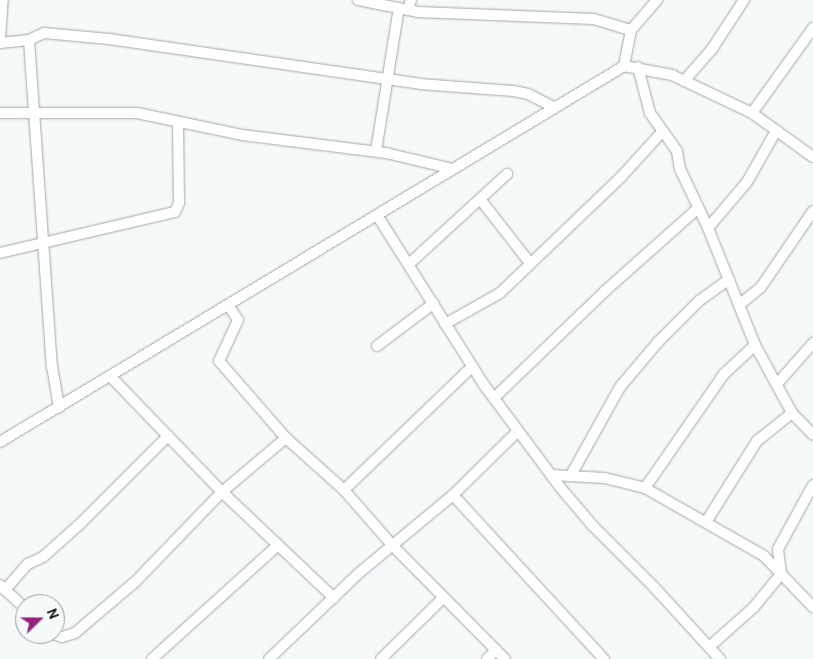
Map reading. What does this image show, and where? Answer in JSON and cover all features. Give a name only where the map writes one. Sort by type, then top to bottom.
[{"type":"street","points":[[0,39],[4,0]]},
{"type":"street","points":[[358,0],[403,9],[536,19],[579,18],[631,30]]},
{"type":"street","points":[[376,151],[403,9],[411,0]]},
{"type":"street","points":[[624,66],[631,30],[657,0]]},
{"type":"street","points":[[684,81],[712,49],[744,0]]},
{"type":"street","points":[[752,113],[813,28]]},
{"type":"street","points":[[0,44],[30,40],[44,34],[109,39],[389,80],[528,94],[555,108]]},
{"type":"street","points":[[30,40],[52,366],[59,407]]},
{"type":"street","points":[[0,442],[624,66],[638,67],[684,81],[752,113],[812,154]]},
{"type":"street","points":[[638,67],[643,97],[661,133],[677,151],[680,169],[730,279],[755,345],[792,413],[813,435]]},
{"type":"street","points":[[0,113],[123,112],[178,123],[376,151],[453,169]]},
{"type":"street","points":[[0,253],[175,212],[179,203],[178,123]]},
{"type":"street","points":[[708,228],[747,182],[776,131]]},
{"type":"street","points":[[445,324],[500,293],[622,176],[661,133]]},
{"type":"street","points":[[410,263],[507,174]]},
{"type":"street","points":[[480,199],[530,263]]},
{"type":"street","points":[[494,398],[605,291],[697,209]]},
{"type":"street","points":[[739,305],[761,287],[813,211]]},
{"type":"street","points":[[377,214],[410,263],[472,367],[518,431],[593,526],[720,659]]},
{"type":"street","points":[[571,475],[620,387],[658,342],[699,301],[730,279]]},
{"type":"street","points":[[377,346],[434,303]]},
{"type":"street","points":[[228,305],[238,320],[219,361],[286,438],[344,490],[393,546],[504,659]]},
{"type":"street","points":[[777,384],[813,343]]},
{"type":"street","points":[[645,488],[724,374],[755,345]]},
{"type":"street","points":[[344,490],[472,367]]},
{"type":"street","points":[[110,376],[222,492],[334,598]]},
{"type":"street","points":[[706,522],[758,441],[792,413]]},
{"type":"street","points":[[269,659],[334,598],[452,495],[518,431]]},
{"type":"street","points":[[15,598],[3,587],[28,564],[43,557],[81,523],[168,436]]},
{"type":"street","points":[[65,636],[75,633],[136,581],[222,492],[286,438]]},
{"type":"street","points":[[552,475],[571,475],[645,488],[764,556],[813,607]]},
{"type":"street","points":[[710,647],[754,607],[781,574],[778,550],[813,485]]},
{"type":"street","points":[[452,495],[604,659]]},
{"type":"street","points":[[152,659],[278,545]]},
{"type":"street","points":[[381,659],[443,598]]},
{"type":"street","points":[[486,659],[496,650]]}]
